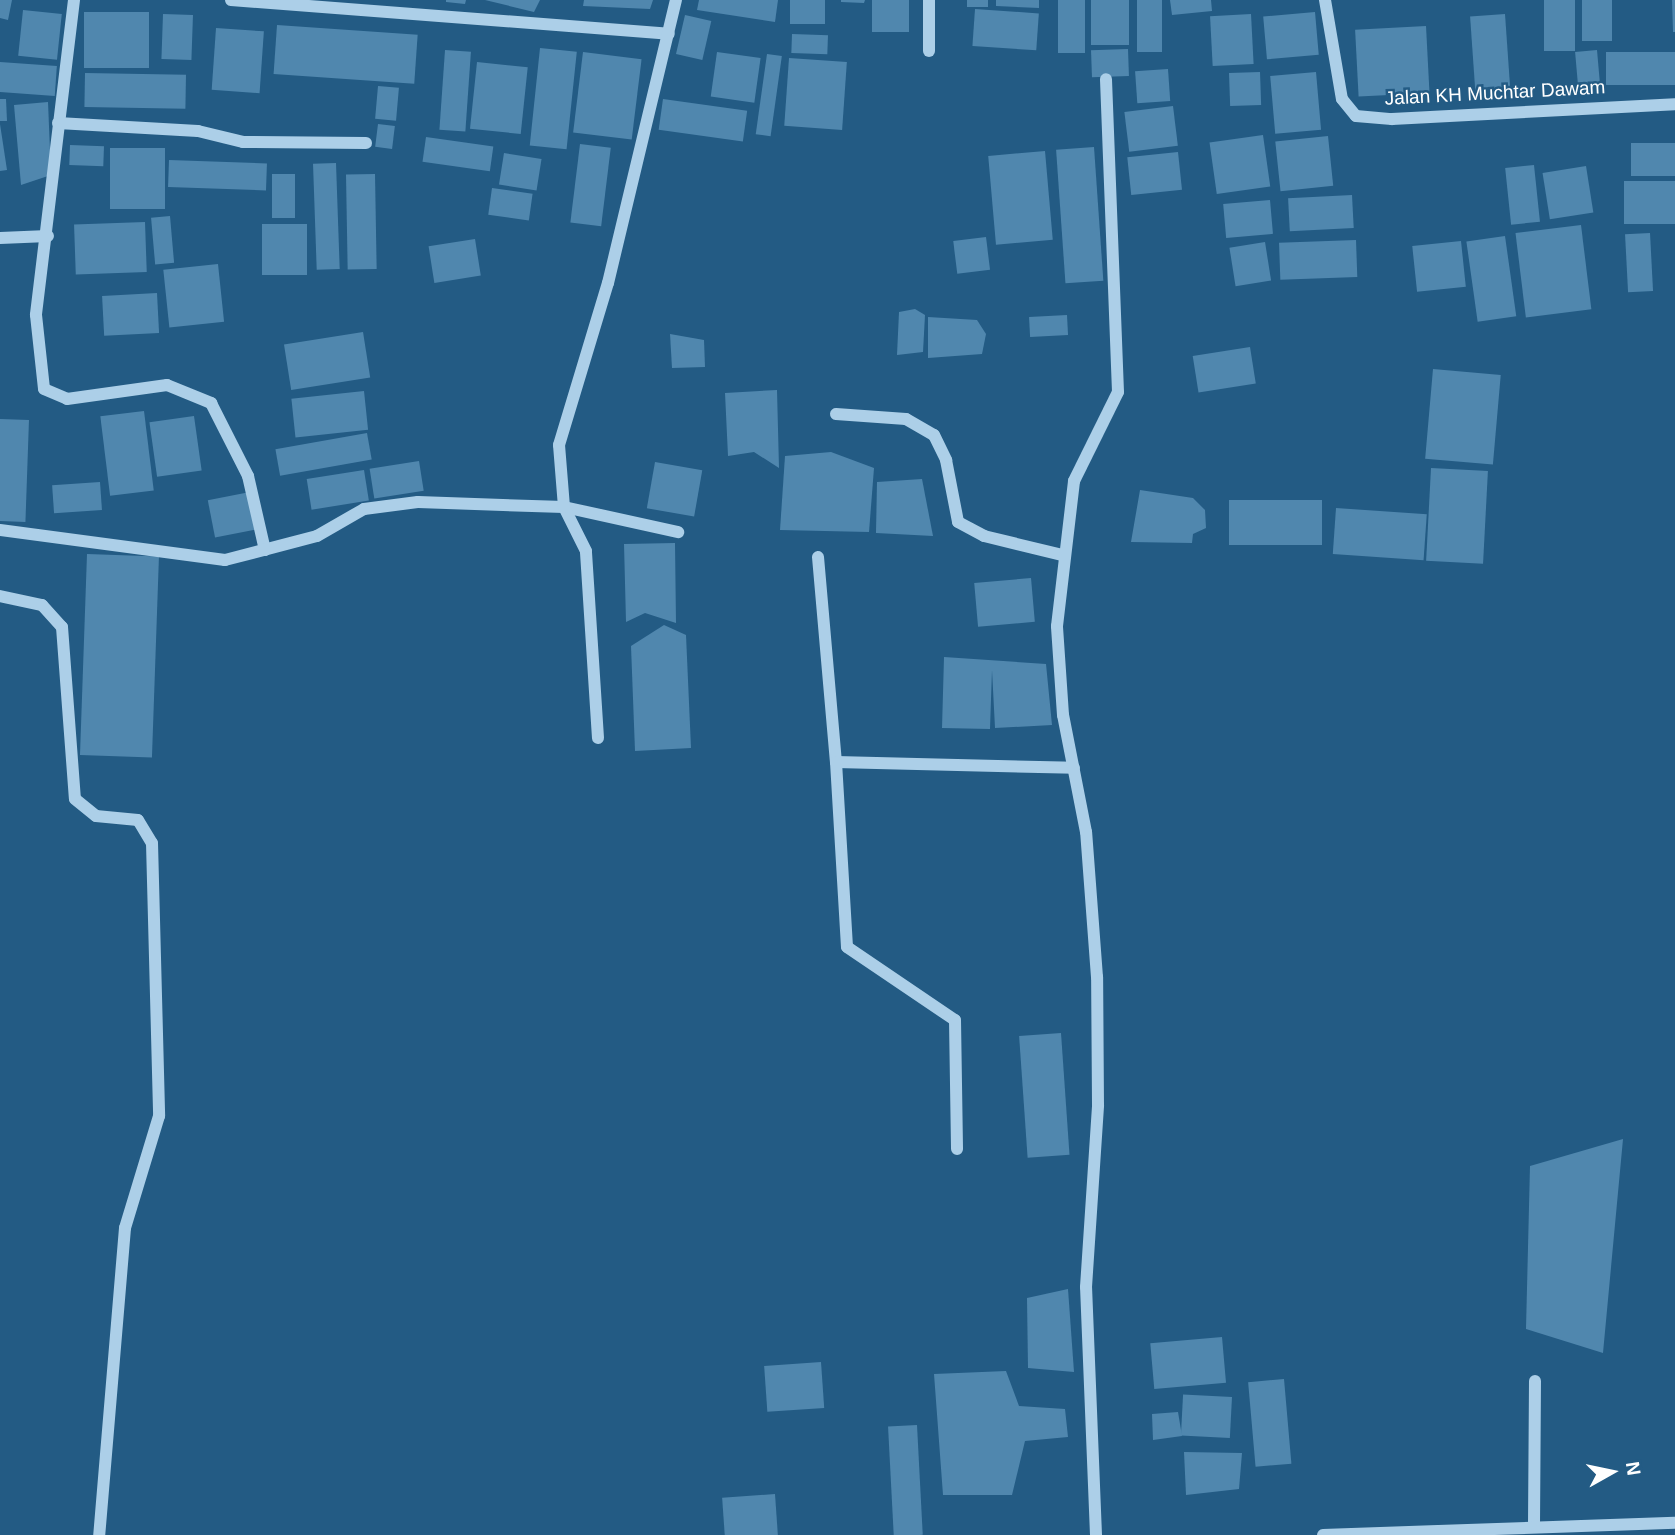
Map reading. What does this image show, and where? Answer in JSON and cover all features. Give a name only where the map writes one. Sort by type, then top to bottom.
[{"type":"street","points":[[74,0],[58,123],[48,236],[36,315],[44,389],[67,399],[167,385],[211,403],[248,476],[265,550]]},
{"type":"street","points":[[231,0],[669,34]]},
{"type":"street","points":[[598,738],[586,551],[564,506],[559,445],[608,283],[676,0]]},
{"type":"street","points":[[929,0],[929,51]]},
{"type":"street","name":"Jalan KH Muchtar Dawam","points":[[1325,0],[1342,99],[1356,116],[1392,119],[1675,104]]},
{"type":"street","points":[[1096,1535],[1086,1287],[1098,1105],[1097,977],[1087,832],[1063,715],[1057,626],[1062,555],[1074,481],[1118,392],[1106,79]]},
{"type":"street","points":[[58,123],[198,131],[243,142],[366,143]]},
{"type":"street","points":[[0,238],[48,236]]},
{"type":"street","points":[[836,414],[906,419],[934,435],[946,460],[958,522],[984,536],[1062,555]]},
{"type":"street","points":[[0,530],[225,560],[317,536],[364,509],[418,502],[564,506],[678,532]]},
{"type":"street","points":[[818,557],[836,762],[847,947],[955,1020],[957,1149]]},
{"type":"street","points":[[0,596],[43,604],[62,627],[68,776],[75,799],[96,817],[138,820],[152,843],[159,1116],[125,1228],[99,1535]]},
{"type":"street","points":[[836,762],[1074,768]]},
{"type":"street","points":[[1534,1524],[1535,1381]]},
{"type":"street","points":[[1323,1535],[1534,1524],[1675,1523]]},
{"type":"building","points":[[0,0],[12,0],[8,20],[0,18]]},
{"type":"building","points":[[446,0],[466,0],[465,4]]},
{"type":"building","points":[[485,0],[540,0],[534,12]]},
{"type":"building","points":[[584,0],[653,0],[650,9],[583,6]]},
{"type":"building","points":[[699,0],[778,0],[775,22],[697,10]]},
{"type":"building","points":[[790,0],[825,0],[825,24],[790,24]]},
{"type":"building","points":[[841,0],[865,0],[864,3]]},
{"type":"building","points":[[872,0],[909,0],[909,32],[872,32]]},
{"type":"building","points":[[967,0],[988,0],[988,7],[967,7]]},
{"type":"building","points":[[996,0],[1039,0],[1039,8],[996,6]]},
{"type":"building","points":[[1058,0],[1085,0],[1085,53],[1058,53]]},
{"type":"building","points":[[1091,0],[1129,0],[1129,45],[1091,45]]},
{"type":"building","points":[[1137,0],[1162,0],[1162,52],[1137,52]]},
{"type":"building","points":[[1170,0],[1211,0],[1212,11],[1172,15]]},
{"type":"building","points":[[1544,0],[1575,0],[1575,51],[1544,51]]},
{"type":"building","points":[[1582,0],[1612,0],[1612,41],[1582,41]]},
{"type":"building","points":[[1672,0],[1675,0],[1675,32],[1673,32]]},
{"type":"building","points":[[975,9],[1039,13],[1036,50],[972,46]]},
{"type":"building","points":[[23,10],[62,14],[57,60],[18,56]]},
{"type":"building","points":[[84,12],[149,12],[149,68],[84,68]]},
{"type":"building","points":[[1315,12],[1319,55],[1267,59],[1263,17]]},
{"type":"building","points":[[163,14],[193,15],[191,60],[161,59]]},
{"type":"building","points":[[1251,14],[1254,64],[1213,66],[1210,16]]},
{"type":"building","points":[[1505,14],[1510,92],[1476,94],[1470,16]]},
{"type":"building","points":[[685,15],[711,21],[702,60],[676,54]]},
{"type":"building","points":[[277,25],[418,35],[414,84],[274,74]]},
{"type":"building","points":[[1426,26],[1430,93],[1359,97],[1355,30]]},
{"type":"building","points":[[216,28],[264,31],[260,93],[212,90]]},
{"type":"building","points":[[792,34],[828,35],[827,54],[791,53]]},
{"type":"building","points":[[540,48],[577,52],[567,149],[530,145]]},
{"type":"building","points":[[1128,49],[1129,76],[1092,77],[1091,50]]},
{"type":"building","points":[[445,50],[471,52],[465,132],[439,130]]},
{"type":"building","points":[[1597,50],[1601,92],[1579,94],[1575,52]]},
{"type":"building","points":[[583,52],[642,59],[632,140],[573,132]]},
{"type":"building","points":[[717,52],[761,58],[754,103],[711,97]]},
{"type":"building","points":[[1606,52],[1675,52],[1675,85],[1606,85]]},
{"type":"building","points":[[767,54],[782,56],[771,136],[756,134]]},
{"type":"building","points":[[789,58],[847,62],[842,130],[784,126]]},
{"type":"building","points":[[0,62],[57,66],[55,96],[0,92]]},
{"type":"building","points":[[477,62],[528,67],[521,134],[470,129]]},
{"type":"building","points":[[1168,69],[1170,101],[1137,103],[1135,71]]},
{"type":"building","points":[[1260,72],[1261,105],[1230,106],[1229,73]]},
{"type":"building","points":[[1316,72],[1321,130],[1275,134],[1270,76]]},
{"type":"building","points":[[85,73],[186,75],[185,109],[84,107]]},
{"type":"building","points":[[378,86],[399,88],[396,121],[375,119]]},
{"type":"building","points":[[0,99],[6,99],[7,121],[0,121]]},
{"type":"building","points":[[663,99],[747,111],[743,142],[659,130]]},
{"type":"building","points":[[48,102],[51,175],[21,185],[14,105]]},
{"type":"building","points":[[1173,106],[1178,146],[1129,152],[1124,112]]},
{"type":"building","points":[[0,124],[7,170],[0,171]]},
{"type":"building","points":[[378,124],[395,126],[392,149],[375,147]]},
{"type":"building","points":[[1263,135],[1270,186],[1217,194],[1210,143]]},
{"type":"building","points":[[1328,136],[1333,186],[1281,191],[1275,142]]},
{"type":"building","points":[[426,137],[493,146],[490,171],[423,162]]},
{"type":"building","points":[[1631,143],[1675,143],[1675,176],[1631,176]]},
{"type":"building","points":[[580,144],[611,148],[601,226],[570,222]]},
{"type":"building","points":[[70,145],[104,146],[103,166],[69,165]]},
{"type":"building","points":[[1094,147],[1103,281],[1065,283],[1056,150]]},
{"type":"building","points":[[110,148],[165,148],[165,209],[110,209]]},
{"type":"building","points":[[1045,151],[1053,240],[996,245],[988,156]]},
{"type":"building","points":[[1178,152],[1182,190],[1131,195],[1127,157]]},
{"type":"building","points":[[504,153],[542,159],[537,191],[499,185]]},
{"type":"building","points":[[169,160],[267,163],[266,190],[168,187]]},
{"type":"building","points":[[336,163],[340,269],[317,270],[313,164]]},
{"type":"building","points":[[1534,165],[1540,222],[1511,225],[1505,168]]},
{"type":"building","points":[[1586,166],[1593,212],[1550,219],[1543,173]]},
{"type":"building","points":[[272,174],[295,174],[295,218],[272,218]]},
{"type":"building","points":[[375,174],[377,269],[348,269],[346,175]]},
{"type":"building","points":[[1624,181],[1675,181],[1675,224],[1624,224]]},
{"type":"building","points":[[492,188],[533,194],[529,220],[488,215]]},
{"type":"building","points":[[1352,195],[1354,228],[1290,231],[1288,198]]},
{"type":"building","points":[[1270,200],[1273,234],[1226,238],[1223,204]]},
{"type":"building","points":[[170,216],[174,263],[155,264],[151,218]]},
{"type":"building","points":[[145,222],[147,272],[76,274],[74,224]]},
{"type":"building","points":[[262,224],[307,224],[307,275],[262,275]]},
{"type":"building","points":[[1581,225],[1591,309],[1526,317],[1515,233]]},
{"type":"building","points":[[1650,233],[1653,291],[1628,292],[1625,234]]},
{"type":"building","points":[[1505,236],[1516,316],[1478,322],[1466,241]]},
{"type":"building","points":[[986,237],[990,270],[957,274],[953,241]]},
{"type":"building","points":[[475,239],[481,276],[434,283],[429,246]]},
{"type":"building","points":[[1356,240],[1357,277],[1280,280],[1279,243]]},
{"type":"building","points":[[1461,241],[1466,287],[1417,292],[1412,246]]},
{"type":"building","points":[[1265,242],[1271,281],[1236,286],[1229,248]]},
{"type":"building","points":[[218,264],[224,322],[169,327],[163,270]]},
{"type":"building","points":[[157,293],[159,333],[104,336],[102,296]]},
{"type":"building","points":[[915,309],[925,315],[923,352],[897,355],[899,312]]},
{"type":"building","points":[[1067,315],[1068,335],[1030,337],[1029,317]]},
{"type":"building","points":[[928,317],[977,320],[986,334],[982,354],[928,358]]},
{"type":"building","points":[[363,332],[370,377],[291,390],[284,345]]},
{"type":"building","points":[[670,334],[704,340],[705,367],[672,368]]},
{"type":"building","points":[[1250,347],[1256,384],[1199,393],[1193,356]]},
{"type":"building","points":[[1433,369],[1501,375],[1493,465],[1425,459]]},
{"type":"building","points":[[777,390],[779,468],[754,452],[728,456],[725,393]]},
{"type":"building","points":[[364,391],[368,430],[295,437],[291,399]]},
{"type":"building","points":[[144,411],[154,490],[110,496],[100,416]]},
{"type":"building","points":[[194,416],[202,470],[157,477],[149,422]]},
{"type":"building","points":[[0,419],[29,420],[25,522],[0,521]]},
{"type":"building","points":[[367,433],[372,460],[280,476],[275,449]]},
{"type":"building","points":[[831,452],[874,468],[869,532],[780,530],[785,456]]},
{"type":"building","points":[[419,461],[424,491],[374,498],[370,469]]},
{"type":"building","points":[[655,462],[702,470],[694,517],[647,508]]},
{"type":"building","points":[[1431,468],[1488,471],[1483,564],[1426,561]]},
{"type":"building","points":[[364,470],[369,501],[312,510],[307,479]]},
{"type":"building","points":[[922,479],[933,536],[876,533],[877,482]]},
{"type":"building","points":[[100,482],[102,510],[54,513],[52,485]]},
{"type":"building","points":[[1140,490],[1193,498],[1205,510],[1206,528],[1193,534],[1192,543],[1131,542]]},
{"type":"building","points":[[250,492],[257,529],[215,538],[208,500]]},
{"type":"building","points":[[1229,500],[1322,500],[1322,545],[1229,545]]},
{"type":"building","points":[[1336,508],[1427,514],[1424,560],[1333,554]]},
{"type":"building","points":[[675,543],[676,623],[645,613],[626,622],[624,544]]},
{"type":"building","points":[[87,554],[159,557],[152,757],[80,755]]},
{"type":"building","points":[[1031,578],[1035,622],[978,627],[974,583]]},
{"type":"building","points":[[664,625],[686,635],[691,748],[635,751],[631,646]]},
{"type":"building","points":[[944,657],[1046,664],[1052,725],[995,728],[992,670],[990,729],[942,728]]},
{"type":"building","points":[[1061,1033],[1070,1155],[1028,1158],[1019,1036]]},
{"type":"building","points":[[1623,1139],[1603,1353],[1526,1329],[1530,1166]]},
{"type":"building","points":[[1068,1289],[1074,1372],[1028,1368],[1027,1298]]},
{"type":"building","points":[[1222,1337],[1226,1383],[1154,1389],[1150,1343]]},
{"type":"building","points":[[821,1362],[824,1408],[767,1412],[764,1366]]},
{"type":"building","points":[[1006,1371],[1019,1406],[1065,1409],[1068,1437],[1025,1441],[1012,1495],[943,1495],[934,1374]]},
{"type":"building","points":[[1284,1379],[1291,1464],[1256,1467],[1248,1382]]},
{"type":"building","points":[[1183,1394],[1232,1397],[1230,1438],[1181,1435]]},
{"type":"building","points":[[1178,1412],[1182,1436],[1153,1440],[1152,1414]]},
{"type":"building","points":[[917,1425],[923,1535],[894,1535],[888,1427]]},
{"type":"building","points":[[1184,1452],[1242,1453],[1239,1489],[1186,1495]]},
{"type":"building","points":[[775,1494],[778,1535],[725,1535],[722,1498]]}]
